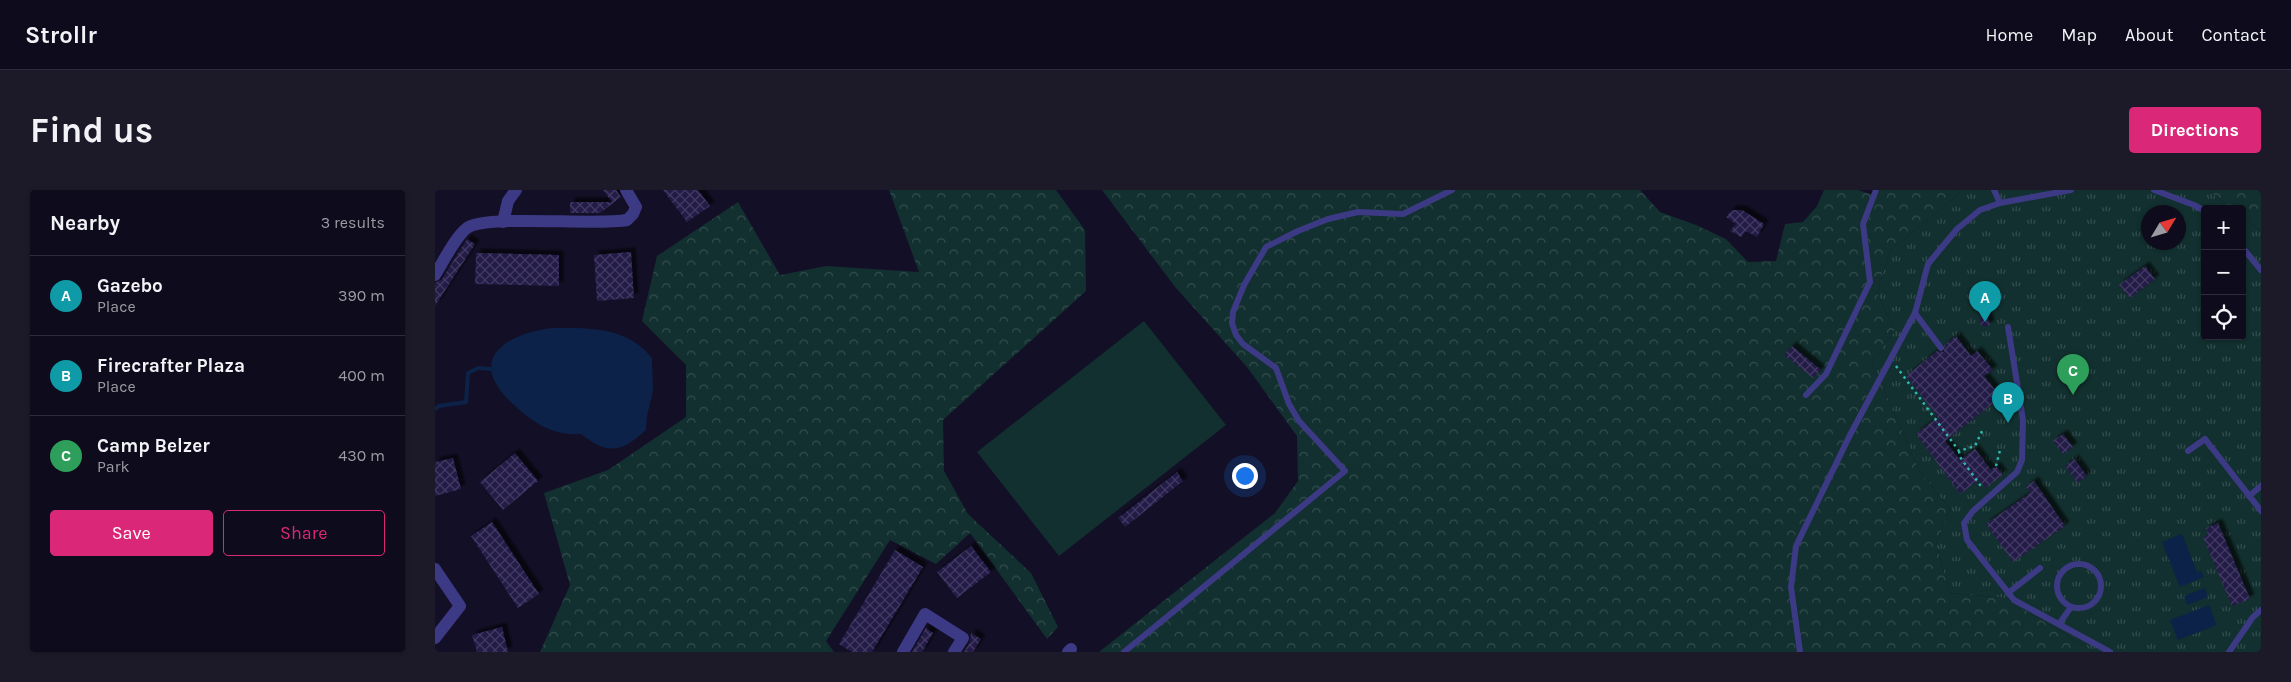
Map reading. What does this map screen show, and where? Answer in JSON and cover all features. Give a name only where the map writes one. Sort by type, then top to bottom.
[{"type":"street","points":[[503,222],[508,201],[516,190]]},
{"type":"street","points":[[435,275],[466,228],[478,224],[503,222],[627,220],[633,214],[636,207],[626,190]]},
{"type":"street","points":[[435,569],[460,606],[435,638]]},
{"type":"street","points":[[903,652],[925,614],[963,638],[954,652]]},
{"type":"lane","points":[[1124,652],[1345,471],[1299,421],[1282,387],[1276,368],[1243,344],[1236,335],[1232,324],[1233,312],[1244,286],[1266,247],[1298,231],[1345,214],[1358,212],[1403,214],[1452,190]]},
{"type":"lane","points":[[1806,395],[1826,374],[1870,282],[1863,224],[1876,190]]},
{"type":"lane","points":[[1994,190],[2000,204]]},
{"type":"lane","points":[[1800,652],[1791,586],[1795,546],[1915,313],[1928,264],[1957,229],[1980,210],[2000,204],[2071,190]]},
{"type":"lane","points":[[2154,190],[2201,209]]},
{"type":"lane","points":[[2244,250],[2261,270]]},
{"type":"lane","points":[[1915,313],[1941,348]]},
{"type":"lane","points":[[2008,327],[2023,420],[2022,460],[2017,472],[1973,511],[1964,523],[1967,540],[2014,600],[2110,652]]},
{"type":"lane","points":[[2189,451],[2205,440],[2261,511]]},
{"type":"lane","points":[[2249,496],[2261,486]]},
{"type":"lane","points":[[2083,565],[2089,567],[2099,578],[2101,592],[2097,599],[2086,608],[2071,606],[2065,603],[2058,591],[2060,577],[2069,567],[2083,565]]},
{"type":"lane","points":[[2009,593],[2040,568]]},
{"type":"lane","points":[[2059,624],[2071,606]]},
{"type":"lane","points":[[2229,652],[2253,616],[2261,610]]},
{"type":"path","points":[[1891,358],[1959,451],[1960,457],[1983,490]]},
{"type":"path","points":[[1959,451],[1975,446],[1983,429]]},
{"type":"path","points":[[1996,466],[2000,450]]},
{"type":"green space","points":[[889,190],[1056,190],[1085,230],[1086,291],[943,420],[944,471],[968,514],[1031,573],[1058,627],[1047,639],[970,533],[936,564],[890,540],[826,641],[834,652],[540,652],[570,585],[544,493],[608,470],[686,417],[686,365],[642,321],[657,256],[738,202],[780,275],[826,266],[919,272]]},
{"type":"green space","points":[[1102,190],[1640,190],[1660,212],[1696,225],[1726,239],[1748,262],[1776,261],[1785,224],[1803,222],[1817,206],[1824,190],[1858,190],[1873,195],[1880,190],[1960,190],[1959,194],[1890,250],[1877,293],[1895,331],[1872,362],[1919,470],[1950,509],[1936,544],[1950,593],[2006,598],[2094,652],[1099,652],[1275,513],[1298,481],[1297,436],[1247,367],[1176,288]]},
{"type":"green space","points":[[1960,190],[2207,190],[2227,205],[2201,205],[2201,340],[2246,340],[2246,220],[2261,231],[2261,652],[2094,652],[2006,598],[1950,593],[1936,544],[1950,509],[1919,470],[1872,362],[1895,331],[1877,293],[1890,250],[1959,194]]},
{"type":"green space","points":[[2207,190],[2261,190],[2261,231],[2246,220],[2246,205],[2227,205]]},
{"type":"green space","points":[[1144,321],[1226,425],[1059,556],[977,452]]},
{"type":"water","points":[[551,328],[593,329],[619,334],[642,348],[652,358],[653,391],[646,430],[637,438],[622,447],[607,448],[581,434],[561,433],[552,430],[528,417],[499,389],[492,375],[491,363],[496,352],[505,344],[518,337]]},
{"type":"water","points":[[2182,534],[2197,572],[2201,571],[2204,577],[2180,587],[2162,542]]},
{"type":"water","points":[[2205,588],[2208,597],[2187,605],[2184,596]]},
{"type":"water","points":[[2209,605],[2217,625],[2178,640],[2170,620]]},
{"type":"building","points":[[603,190],[616,190],[621,197],[600,213],[570,213],[570,202],[612,202]]},
{"type":"building","points":[[663,190],[698,190],[710,206],[687,222]]},
{"type":"building","points":[[1732,210],[1742,210],[1764,224],[1757,237],[1746,231],[1741,237],[1730,231],[1736,224],[1726,217]]},
{"type":"building","points":[[467,239],[475,244],[435,306],[435,283],[442,279]]},
{"type":"building","points":[[631,252],[634,298],[597,301],[594,255]]},
{"type":"building","points":[[476,253],[559,255],[559,286],[475,284]]},
{"type":"building","points":[[2145,266],[2155,279],[2130,298],[2119,285]]},
{"type":"building","points":[[1981,316],[1988,317],[1990,325],[1986,327],[1979,323]]},
{"type":"building","points":[[1956,336],[1971,356],[1977,351],[1993,370],[1984,376],[2001,397],[1945,441],[1960,460],[1975,449],[1991,470],[1996,466],[2003,475],[1985,488],[1979,480],[1960,494],[1916,434],[1938,417],[1906,376],[1937,351],[1944,352],[1945,345]]},
{"type":"building","points":[[1792,346],[1821,370],[1813,378],[1784,355]]},
{"type":"building","points":[[2063,434],[2073,447],[2063,454],[2053,441]]},
{"type":"building","points":[[515,453],[538,481],[503,510],[480,482]]},
{"type":"building","points":[[453,458],[461,489],[435,496],[435,462]]},
{"type":"building","points":[[2074,459],[2087,476],[2078,483],[2065,466]]},
{"type":"building","points":[[1177,472],[1183,481],[1125,527],[1118,518]]},
{"type":"building","points":[[2034,481],[2065,526],[2013,562],[1986,524],[2030,493],[2026,487]]},
{"type":"building","points":[[492,522],[539,594],[518,608],[471,536]]},
{"type":"building","points":[[2218,523],[2250,599],[2232,606],[2203,537],[2208,535],[2206,528]]},
{"type":"building","points":[[971,546],[991,572],[957,598],[937,572]]},
{"type":"building","points":[[895,550],[923,567],[872,652],[852,652],[839,644]]},
{"type":"building","points":[[502,627],[508,652],[477,652],[472,635]]},
{"type":"building","points":[[926,628],[933,633],[922,652],[912,652]]},
{"type":"building","points":[[971,633],[981,639],[973,652],[964,652],[970,642]]},
{"type":"waterway","points":[[435,409],[439,406],[466,402],[468,373],[478,368],[491,369]]},
{"type":"place","name":"Gazebo","points":[[1985,322]]},
{"type":"place","name":"Camp Belzer","points":[[2073,395]]},
{"type":"place","name":"Firecrafter Plaza","points":[[2008,423]]}]
